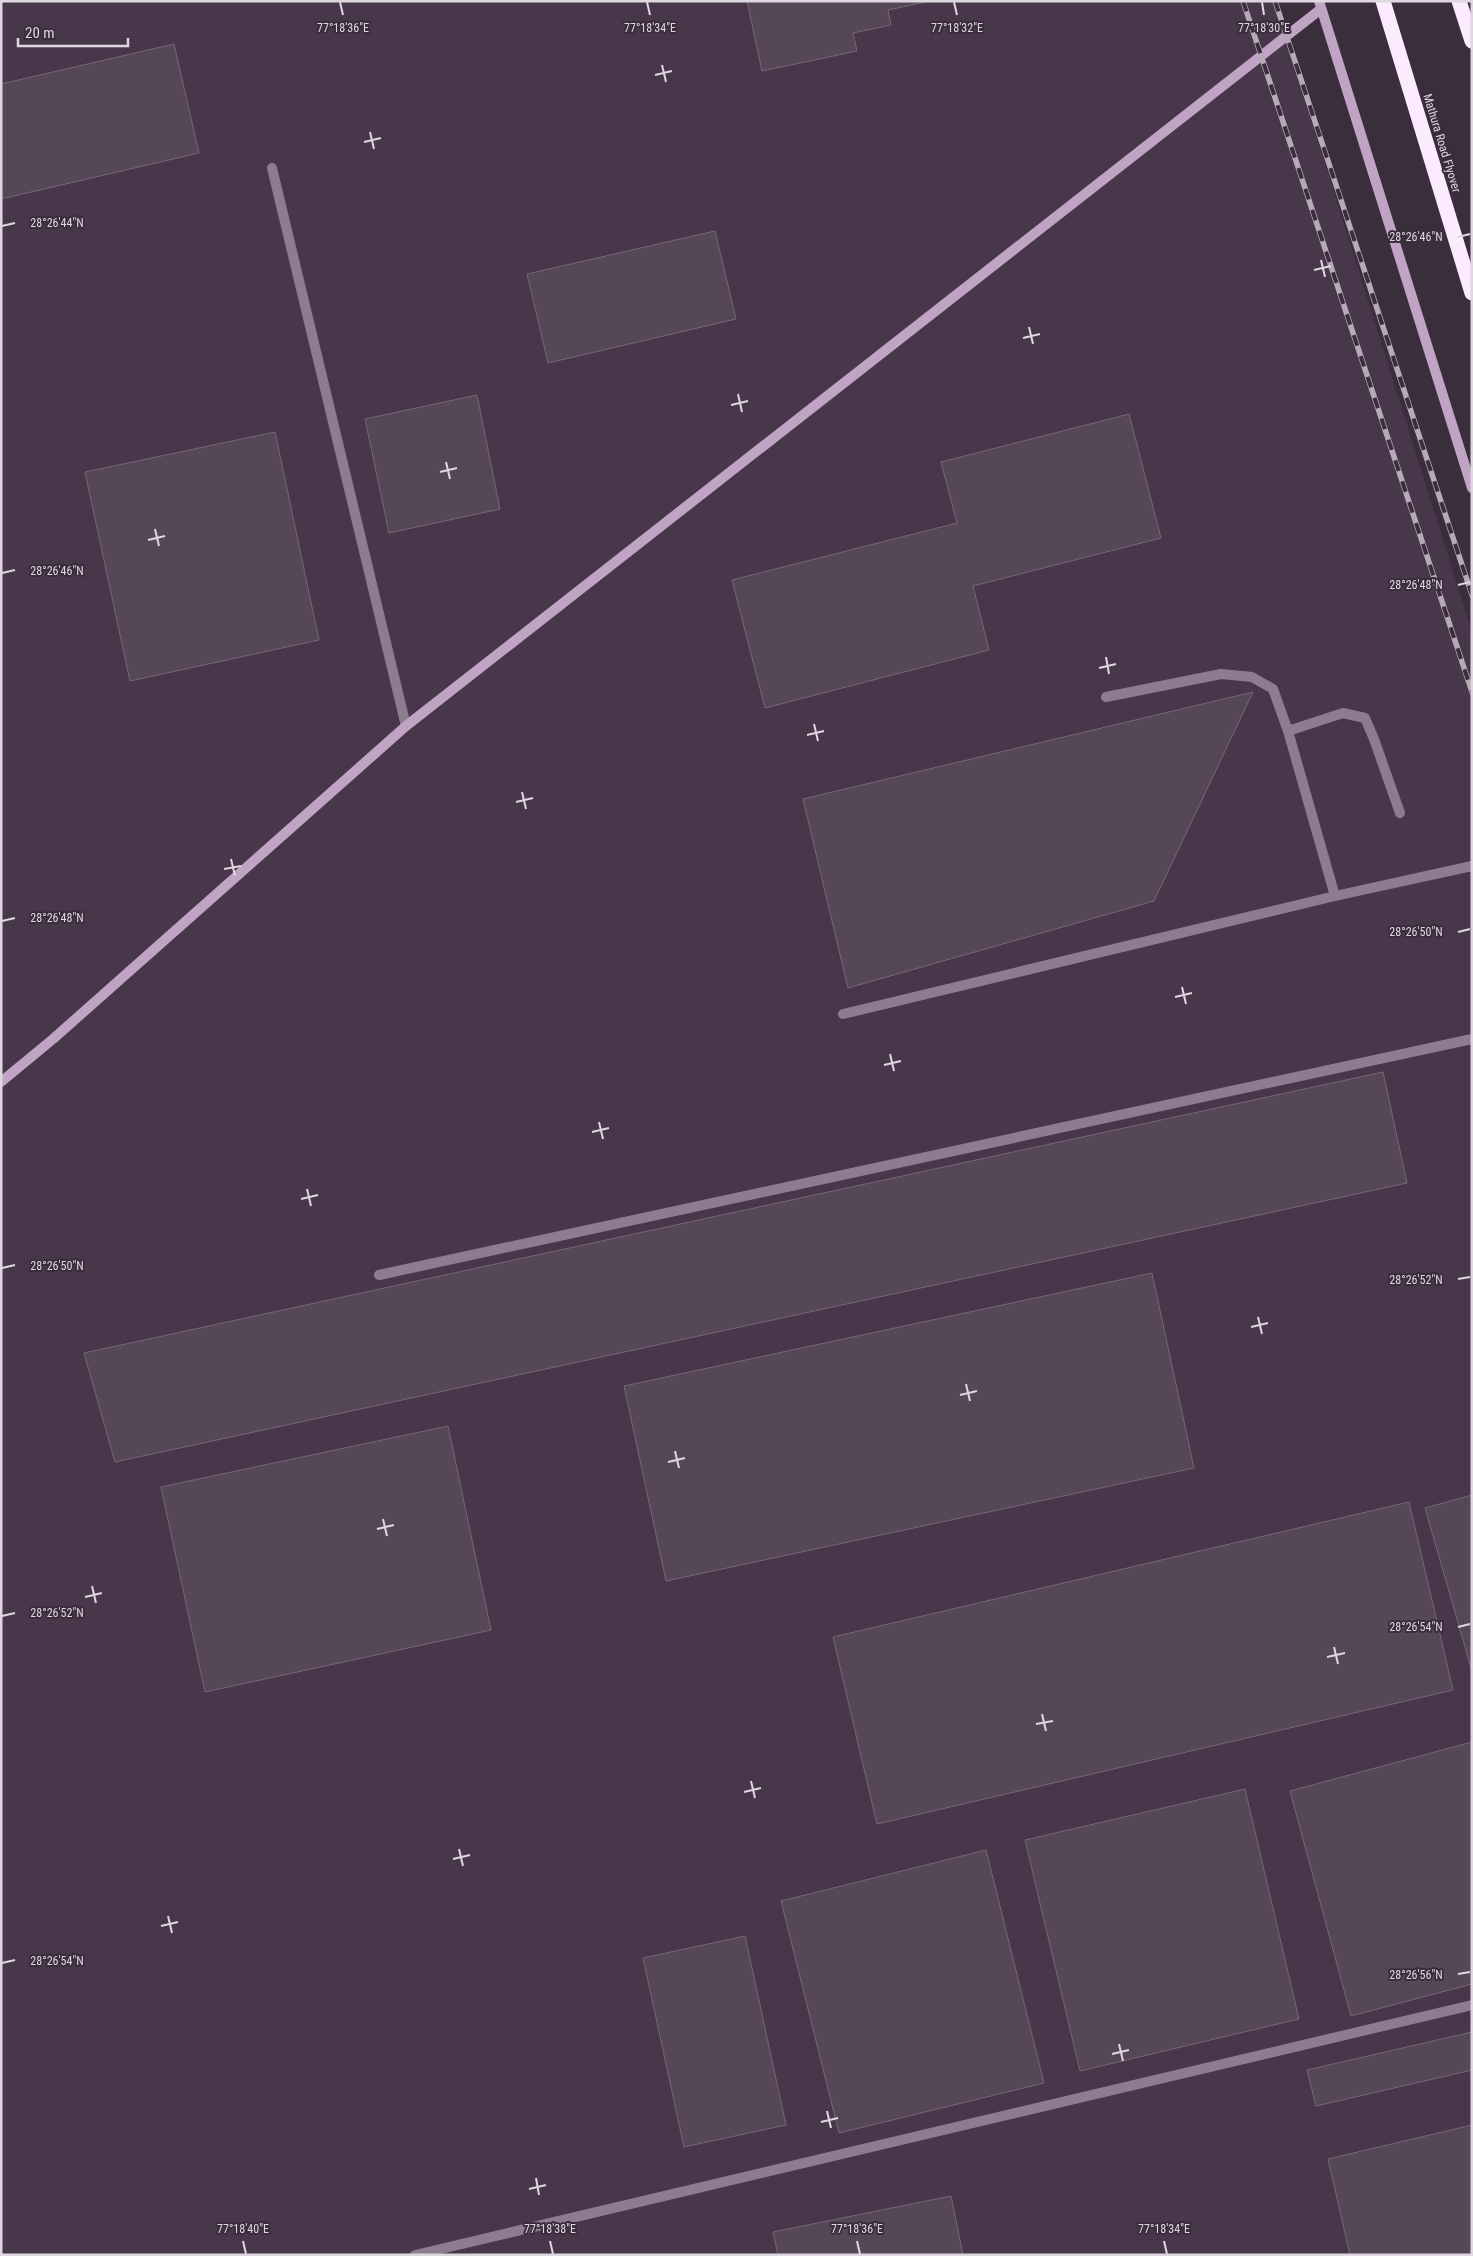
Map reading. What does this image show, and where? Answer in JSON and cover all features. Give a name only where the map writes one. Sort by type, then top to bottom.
[{"type":"highway","name":"Mathura Road Flyover","points":[[1383,1],[1472,293]]},
{"type":"highway","points":[[1459,1],[1472,41]]},
{"type":"street","points":[[1,1082],[53,1039],[406,726],[1320,5],[1472,488]]},
{"type":"street","points":[[272,168],[406,726]]},
{"type":"street","points":[[1106,697],[1220,674],[1252,677],[1273,689],[1288,731],[1335,896]]},
{"type":"street","points":[[1288,731],[1344,713],[1364,718],[1374,739],[1400,813]]},
{"type":"street","points":[[843,1014],[1335,896],[1472,866]]},
{"type":"street","points":[[379,1275],[1472,1039]]},
{"type":"street","points":[[415,2255],[1472,2005]]},
{"type":"shaded area","points":[[1,1],[1274,1],[1472,632],[1472,2255],[1,2255]]},
{"type":"building","points":[[747,1],[930,1],[888,10],[891,25],[853,33],[857,51],[762,71]]},
{"type":"building","points":[[174,44],[199,153],[1,199],[1,84]]},
{"type":"building","points":[[715,231],[736,319],[548,363],[527,274]]},
{"type":"building","points":[[477,395],[500,509],[389,533],[365,419]]},
{"type":"building","points":[[1129,414],[1161,538],[973,586],[989,650],[765,708],[732,580],[957,523],[941,462]]},
{"type":"building","points":[[275,432],[319,640],[130,681],[85,472]]},
{"type":"building","points":[[1253,692],[1154,901],[848,988],[803,799]]},
{"type":"building","points":[[1383,1072],[1407,1183],[115,1462],[84,1353]]},
{"type":"building","points":[[1152,1273],[1194,1468],[666,1581],[624,1386]]},
{"type":"building","points":[[448,1426],[491,1630],[205,1692],[161,1487]]},
{"type":"building","points":[[1472,1495],[1472,1671],[1425,1508]]},
{"type":"building","points":[[1409,1502],[1453,1690],[877,1824],[833,1637]]},
{"type":"building","points":[[1472,1742],[1472,1984],[1351,2016],[1290,1791]]},
{"type":"building","points":[[1245,1789],[1299,2019],[1080,2071],[1025,1840]]},
{"type":"building","points":[[986,1850],[1044,2083],[839,2133],[781,1901]]},
{"type":"building","points":[[745,1936],[786,2125],[684,2147],[643,1958]]},
{"type":"building","points":[[1472,2032],[1472,2070],[1316,2106],[1307,2070]]},
{"type":"building","points":[[1472,2125],[1472,2255],[1350,2255],[1328,2159]]},
{"type":"building","points":[[951,2196],[963,2255],[778,2255],[773,2232]]},
{"type":"railway","points":[[1243,1],[1472,692]]},
{"type":"railway","points":[[1275,1],[1472,595]]}]
